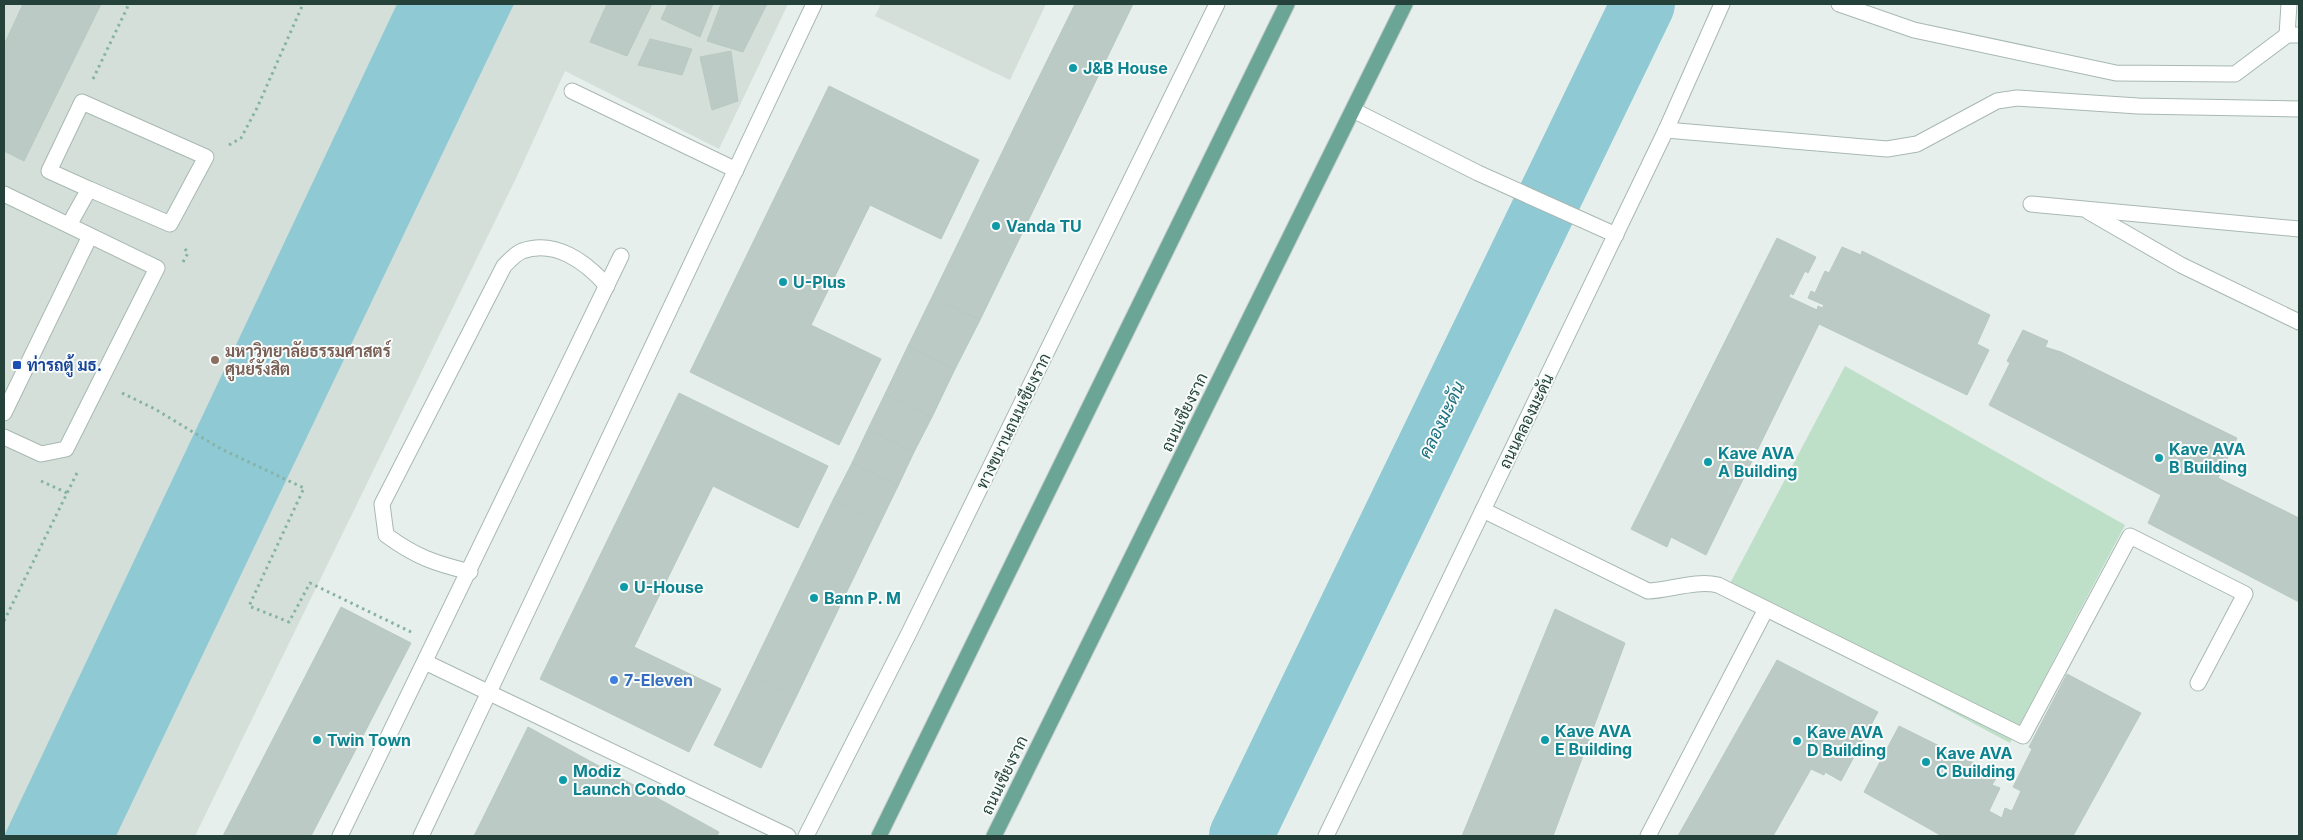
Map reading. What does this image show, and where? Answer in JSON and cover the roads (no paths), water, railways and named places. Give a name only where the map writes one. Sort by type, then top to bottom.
[{"type":"main road","points":[[879,836],[1287,4]]},
{"type":"main road","name":"ถนนเชียงราก","points":[[994,836],[1405,4]]},
{"type":"street","points":[[421,836],[814,4]]},
{"type":"street","name":"ทางขนานถนนเชียงราก","points":[[806,836],[909,632],[1217,4]]},
{"type":"street","name":"ถนนคลองมะดัน","points":[[1326,836],[1666,130],[1722,4]]},
{"type":"street","points":[[1839,4],[1914,30],[2116,73],[2235,74],[2293,35],[2289,4]]},
{"type":"street","points":[[572,91],[736,170]]},
{"type":"street","points":[[1666,130],[1887,149],[1917,144],[1997,101],[2017,98],[2138,106],[2299,109]]},
{"type":"street","points":[[82,102],[206,157],[170,224],[89,189],[49,172],[82,102]]},
{"type":"street","points":[[1353,110],[1478,173],[1616,235]]},
{"type":"street","points":[[69,226],[89,189]]},
{"type":"street","points":[[4,194],[157,268],[66,449],[41,454],[4,437]]},
{"type":"street","points":[[2031,204],[2299,230]]},
{"type":"street","points":[[2084,209],[2181,265],[2299,322]]},
{"type":"street","points":[[4,413],[90,236]]},
{"type":"street","points":[[470,572],[430,562],[406,550],[386,535],[382,504],[504,266],[520,252],[539,248],[570,254],[599,276],[607,286]]},
{"type":"street","points":[[340,836],[470,572],[621,256]]},
{"type":"street","points":[[1483,510],[1648,591],[1665,590],[1705,582],[1718,585],[2023,736],[2130,536],[2245,594],[2198,683]]},
{"type":"street","points":[[1648,836],[1766,609]]},
{"type":"street","points":[[425,662],[788,836]]},
{"type":"water","points":[[397,4],[514,4],[116,836],[4,836]]},
{"type":"waterway","name":"คลองมะดัน","points":[[1241,836],[1643,4]]},
{"type":"place","name":"J&B House","points":[[1073,68]]},
{"type":"place","name":"Vanda TU","points":[[996,226]]},
{"type":"place","name":"U-Plus","points":[[783,282]]},
{"type":"place","name":"มหาวิทยาลัยธรรมศาสตร์ ศูนย์รังสิต","points":[[215,360]]},
{"type":"place","name":"ท่ารถตู้ มธ.","points":[[17,365]]},
{"type":"place","name":"Kave AVA B Building","points":[[2159,458]]},
{"type":"place","name":"Kave AVA A Building","points":[[1708,462]]},
{"type":"place","name":"U-House","points":[[624,587]]},
{"type":"place","name":"Bann P. M","points":[[814,598]]},
{"type":"place","name":"7-Eleven","points":[[614,680]]},
{"type":"place","name":"Twin Town","points":[[317,740]]},
{"type":"place","name":"Kave AVA E Building","points":[[1545,740]]},
{"type":"place","name":"Kave AVA D Building","points":[[1797,741]]},
{"type":"place","name":"Kave AVA C Building","points":[[1926,762]]},
{"type":"place","name":"Modiz Launch Condo","points":[[563,780]]}]
